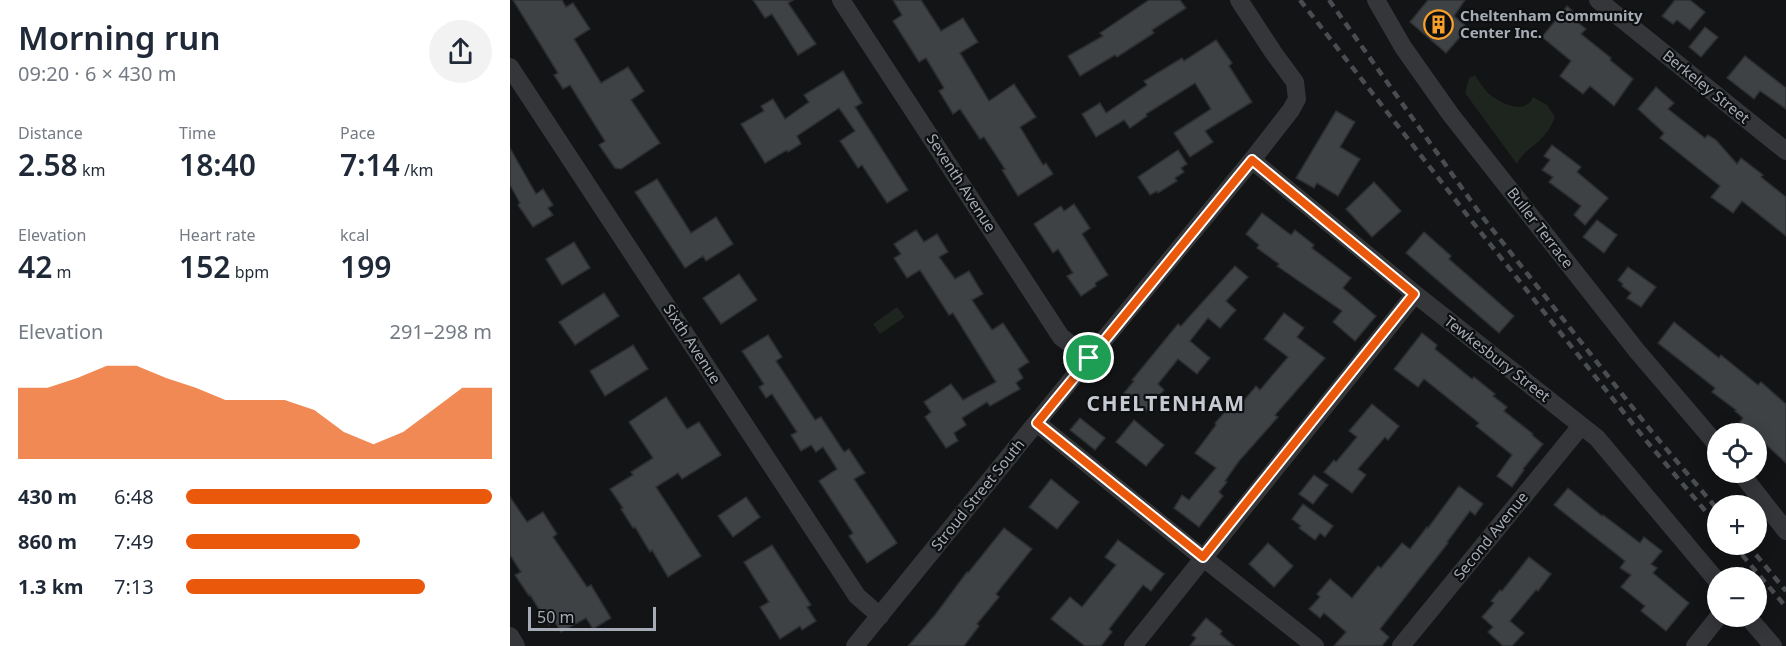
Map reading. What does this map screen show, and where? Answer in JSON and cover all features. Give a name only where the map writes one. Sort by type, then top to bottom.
[{"type":"street","name":"Seventh Avenue","points":[[841,0],[1061,337],[1089,358]]},
{"type":"street","name":"Stroud Street South","points":[[855,646],[1252,160],[1297,99],[1295,82],[1239,0]]},
{"type":"street","name":"Buller Terrace","points":[[1376,0],[1403,47],[1451,115],[1637,351],[1707,433]]},
{"type":"street","name":"Berkeley Street","points":[[1598,0],[1786,151]]},
{"type":"street","name":"Sixth Avenue","points":[[510,67],[857,596],[880,616]]},
{"type":"street","name":"Tewkesbury Street","points":[[1252,160],[1414,294],[1597,438],[1707,569]]},
{"type":"street","points":[[1133,646],[1414,294]]},
{"type":"street","points":[[1037,423],[1315,646]]},
{"type":"street","name":"Second Avenue","points":[[1401,646],[1581,426]]},
{"type":"street","points":[[1749,483],[1786,531]]},
{"type":"street","points":[[1695,646],[1710,627]]},
{"type":"street","points":[[1757,627],[1773,646]]},
{"type":"street","points":[[510,636],[516,646]]},
{"type":"shaded area","points":[[1475,75],[1486,91],[1504,103],[1511,106],[1524,106],[1533,97],[1547,105],[1555,117],[1546,134],[1523,154],[1517,164],[1465,93],[1469,78]]},
{"type":"shaded area","points":[[897,307],[905,317],[880,334],[873,324]]},
{"type":"building","points":[[513,0],[562,0],[566,7],[573,3],[590,29],[574,39],[601,83],[628,67],[644,91],[631,100],[660,143],[621,169],[615,168],[599,145],[605,141],[570,85],[563,89],[554,75],[558,73]]},
{"type":"building","points":[[753,0],[793,0],[788,3],[816,44],[798,55],[772,14],[765,18]]},
{"type":"building","points":[[893,0],[921,0],[941,31],[963,18],[978,42],[960,53],[989,101],[1014,84],[1036,117],[1020,127],[1043,165],[1046,163],[1053,174],[1018,196],[1002,170],[1005,169],[984,137],[980,139],[960,109],[953,114],[939,91],[944,88],[926,58],[919,62],[893,21],[902,15]]},
{"type":"building","points":[[1149,0],[1180,0],[1186,8],[1152,30],[1154,33],[1117,57],[1115,55],[1080,76],[1068,56],[1103,36],[1100,33]]},
{"type":"building","name":"Cheltenham Community Center Inc.","points":[[1428,0],[1465,0],[1454,16],[1468,28],[1446,53],[1410,22]]},
{"type":"building","points":[[1675,0],[1690,0],[1705,12],[1690,30],[1677,20],[1673,24],[1662,16]]},
{"type":"building","points":[[1567,6],[1578,16],[1575,20],[1586,29],[1581,34],[1633,79],[1614,106],[1590,86],[1583,94],[1560,76],[1571,61],[1542,37]]},
{"type":"building","points":[[1705,27],[1718,37],[1701,57],[1689,47]]},
{"type":"building","points":[[1216,40],[1232,63],[1229,66],[1252,102],[1205,131],[1213,142],[1190,157],[1174,133],[1211,109],[1195,83],[1146,114],[1147,116],[1130,128],[1124,120],[1096,137],[1082,114],[1100,103],[1106,113],[1147,85],[1144,81],[1182,58],[1184,61]]},
{"type":"building","points":[[1745,56],[1786,88],[1786,109],[1760,91],[1754,99],[1727,78]]},
{"type":"building","points":[[843,71],[862,103],[855,107],[908,190],[887,203],[862,165],[858,168],[840,141],[855,131],[839,108],[797,136],[801,144],[765,163],[741,124],[764,111],[761,106],[773,99],[785,119],[809,102],[804,95]]},
{"type":"building","points":[[1656,87],[1674,103],[1668,109],[1705,138],[1708,135],[1716,140],[1737,164],[1741,158],[1786,197],[1786,236],[1742,201],[1733,213],[1711,197],[1720,186],[1660,138],[1664,133],[1638,109]]},
{"type":"building","points":[[1336,111],[1355,122],[1340,147],[1360,159],[1338,196],[1317,183],[1314,188],[1296,178]]},
{"type":"building","points":[[1552,145],[1581,167],[1577,172],[1608,198],[1585,225],[1574,215],[1581,206],[1549,182],[1553,177],[1542,170],[1550,160],[1544,156]]},
{"type":"building","points":[[510,148],[536,194],[543,189],[553,205],[548,208],[553,215],[533,227],[518,205],[520,203],[510,185]]},
{"type":"building","points":[[1178,150],[1187,164],[1181,168],[1184,172],[1175,178],[1177,181],[1158,193],[1157,191],[1150,195],[1138,177]]},
{"type":"building","points":[[657,179],[691,233],[716,217],[733,244],[706,261],[703,256],[685,268],[635,192]]},
{"type":"building","points":[[1374,182],[1401,211],[1372,237],[1346,209]]},
{"type":"building","points":[[1074,204],[1090,228],[1082,234],[1108,275],[1081,296],[1067,276],[1073,273],[1058,249],[1053,253],[1034,224],[1061,206],[1064,211]]},
{"type":"building","points":[[1262,213],[1291,235],[1295,230],[1314,245],[1312,248],[1351,278],[1343,288],[1376,316],[1355,341],[1333,322],[1342,311],[1277,266],[1279,264],[1257,248],[1259,245],[1246,234]]},
{"type":"building","points":[[1597,220],[1617,235],[1604,253],[1583,237]]},
{"type":"building","points":[[916,230],[924,242],[937,234],[948,252],[939,257],[955,279],[969,271],[983,294],[972,300],[992,330],[1003,323],[1029,362],[1018,369],[1023,378],[1016,383],[1020,389],[990,406],[987,402],[962,418],[966,425],[954,433],[958,441],[946,448],[925,417],[931,412],[924,402],[951,384],[963,400],[996,382],[953,313],[949,315],[920,270],[907,278],[894,258],[901,254],[894,244]]},
{"type":"building","points":[[1424,232],[1451,256],[1449,259],[1514,316],[1499,333],[1406,253]]},
{"type":"building","points":[[574,242],[590,268],[562,285],[546,259]]},
{"type":"building","points":[[1235,266],[1248,277],[1226,301],[1236,310],[1220,328],[1208,318],[1190,341],[1210,358],[1197,374],[1178,359],[1158,384],[1164,390],[1146,411],[1124,393],[1178,324],[1181,326]]},
{"type":"building","points":[[1628,267],[1656,287],[1641,307],[1627,298],[1631,293],[1618,280]]},
{"type":"building","points":[[739,274],[757,300],[721,324],[703,298]]},
{"type":"building","points":[[604,293],[619,316],[575,345],[559,322]]},
{"type":"building","points":[[1284,313],[1304,328],[1297,337],[1325,358],[1275,415],[1278,417],[1239,461],[1219,492],[1223,496],[1199,527],[1174,508],[1182,495],[1189,500],[1216,468],[1195,453],[1216,425],[1215,423],[1231,405],[1236,410],[1256,386],[1260,390],[1288,357],[1264,339]]},
{"type":"building","points":[[1674,322],[1719,358],[1721,355],[1758,385],[1761,382],[1786,404],[1786,463],[1767,445],[1767,423],[1739,423],[1743,418],[1712,392],[1715,388],[1658,343]]},
{"type":"building","points":[[1422,333],[1437,345],[1435,349],[1472,379],[1474,377],[1495,394],[1493,396],[1507,407],[1504,411],[1543,444],[1512,487],[1497,476],[1512,455],[1476,426],[1479,423],[1424,379],[1418,387],[1394,369]]},
{"type":"building","points":[[768,335],[782,357],[776,361],[815,420],[821,417],[844,452],[849,449],[865,473],[854,479],[897,543],[867,563],[849,536],[853,533],[819,481],[837,469],[823,447],[816,452],[811,445],[801,451],[791,435],[797,432],[772,394],[766,398],[759,387],[764,384],[742,351]]},
{"type":"building","points":[[633,345],[648,369],[605,396],[590,371]]},
{"type":"building","points":[[666,397],[687,429],[699,422],[721,455],[682,479],[678,473],[656,487],[701,556],[668,577],[652,550],[650,552],[635,527],[633,528],[610,489],[633,475],[631,472],[653,458],[629,422]]},
{"type":"building","points":[[1372,404],[1399,426],[1388,440],[1385,437],[1358,469],[1366,475],[1352,493],[1324,472],[1334,460],[1336,462],[1357,437],[1349,431]]},
{"type":"building","points":[[1080,418],[1105,438],[1095,450],[1070,430]]},
{"type":"building","points":[[1134,420],[1164,445],[1146,466],[1116,442]]},
{"type":"building","points":[[1314,475],[1328,485],[1313,504],[1299,494]]},
{"type":"building","points":[[1051,479],[1079,502],[1057,529],[1029,507]]},
{"type":"building","points":[[1459,486],[1483,504],[1475,515],[1470,511],[1448,543],[1380,629],[1389,637],[1382,646],[1334,646],[1346,632],[1324,613],[1320,618],[1309,609],[1320,597],[1317,594],[1330,579],[1352,598],[1378,566],[1381,568],[1402,543],[1410,549]]},
{"type":"building","points":[[1568,488],[1640,543],[1644,537],[1662,551],[1651,564],[1657,568],[1653,573],[1689,603],[1666,631],[1641,611],[1645,606],[1621,587],[1631,575],[1620,568],[1625,561],[1554,505]]},
{"type":"building","points":[[510,497],[527,522],[543,512],[557,534],[553,537],[587,587],[591,585],[611,618],[593,629],[586,618],[561,632],[555,622],[549,625],[515,575],[521,572],[510,555]]},
{"type":"building","points":[[746,497],[760,517],[733,537],[718,516]]},
{"type":"building","points":[[1303,504],[1333,526],[1325,537],[1320,533],[1315,540],[1299,528],[1301,526],[1292,519]]},
{"type":"building","points":[[1004,528],[1032,549],[996,594],[999,597],[977,624],[979,626],[964,646],[908,646],[935,615]]},
{"type":"building","points":[[1118,540],[1164,574],[1151,591],[1143,585],[1109,629],[1112,632],[1101,646],[1085,646],[1051,619],[1070,597],[1082,607],[1116,565],[1105,557]]},
{"type":"building","points":[[1268,543],[1293,566],[1274,587],[1249,564]]},
{"type":"building","points":[[772,545],[811,605],[807,607],[816,621],[802,630],[800,626],[780,639],[760,607],[769,602],[744,562]]},
{"type":"building","points":[[1529,557],[1551,574],[1510,621],[1524,633],[1512,646],[1503,646],[1488,632],[1493,627],[1482,617],[1494,603],[1491,601]]},
{"type":"building","points":[[1206,618],[1222,631],[1220,634],[1234,646],[1190,646],[1196,638],[1192,635]]},
{"type":"railway","points":[[1300,0],[1471,220],[1644,438],[1707,513]]},
{"type":"railway","points":[[1329,0],[1481,215],[1652,432],[1707,497]]},
{"type":"railway","points":[[1742,555],[1786,607]]},
{"type":"railway","points":[[1756,555],[1786,591]]},
{"type":"place","name":"Cheltenham Community Center Inc.","points":[[1439,25]]},
{"type":"district","name":"CHELTENHAM","points":[[1166,404]]},
{"type":"route","points":[[1252,160],[1414,294],[1203,557],[1037,423],[1089,358],[1252,160]]}]
